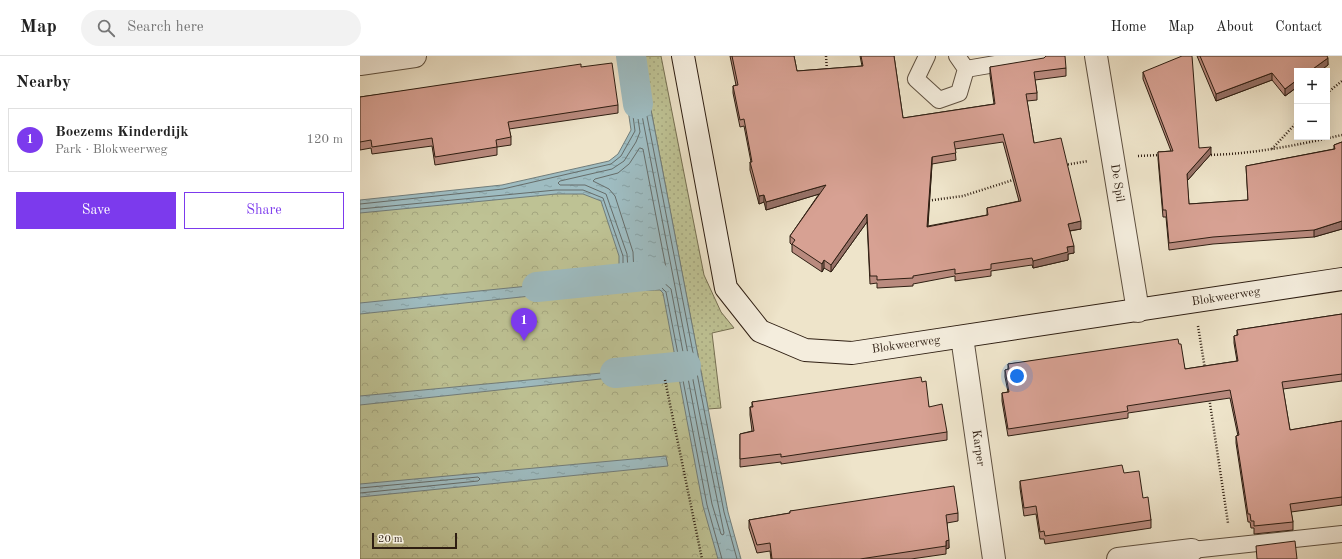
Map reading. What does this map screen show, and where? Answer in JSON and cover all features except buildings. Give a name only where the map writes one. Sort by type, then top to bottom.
[{"type":"street","points":[[360,64],[415,56]]},
{"type":"street","name":"Blokweerweg","points":[[683,56],[726,288],[760,331],[805,350],[852,353],[1342,279]]},
{"type":"street","name":"De Spil","points":[[1096,56],[1138,311]]},
{"type":"street","name":"Karper","points":[[962,337],[994,559]]},
{"type":"street","points":[[1118,559],[1192,550]]},
{"type":"lane","points":[[927,56],[916,79],[939,100],[960,93],[962,62],[1042,56]]},
{"type":"lane","points":[[1192,550],[1342,534]]},
{"type":"path","points":[[826,56],[827,78]]},
{"type":"path","points":[[1330,91],[1342,82]]},
{"type":"path","points":[[1272,149],[1294,125]]},
{"type":"path","points":[[1206,155],[1272,149],[1342,135]]},
{"type":"path","points":[[1058,167],[1112,157],[1160,155]]},
{"type":"path","points":[[925,201],[963,196],[1021,177]]},
{"type":"path","points":[[1194,302],[1205,373]]},
{"type":"path","points":[[665,380],[702,559]]},
{"type":"path","points":[[1209,396],[1231,546]]},
{"type":"green space","points":[[628,56],[661,56],[704,275],[721,312],[734,328],[712,333],[721,408],[708,409],[643,68],[636,63],[630,62]]},
{"type":"green space","points":[[651,173],[734,559],[360,559],[360,204]]},
{"type":"water","points":[[630,62],[636,63],[643,68],[728,512],[741,559],[718,559],[703,506],[663,293],[660,290],[623,289],[612,284],[619,268],[619,256],[601,201],[583,194],[556,194],[360,213],[360,200],[502,185],[609,161],[618,154],[631,130],[622,69],[625,64]]},
{"type":"water","points":[[578,281],[578,291],[360,314],[360,303]]},
{"type":"water","points":[[654,368],[656,373],[360,405],[360,396]]},
{"type":"water","points":[[666,456],[668,466],[360,497],[360,484]]},
{"type":"waterway","points":[[631,56],[638,104]]},
{"type":"waterway","points":[[537,287],[654,275]]},
{"type":"waterway","points":[[615,373],[686,366]]},
{"type":"place","name":"Boezems Kinderdijk","points":[[524,341]]}]
